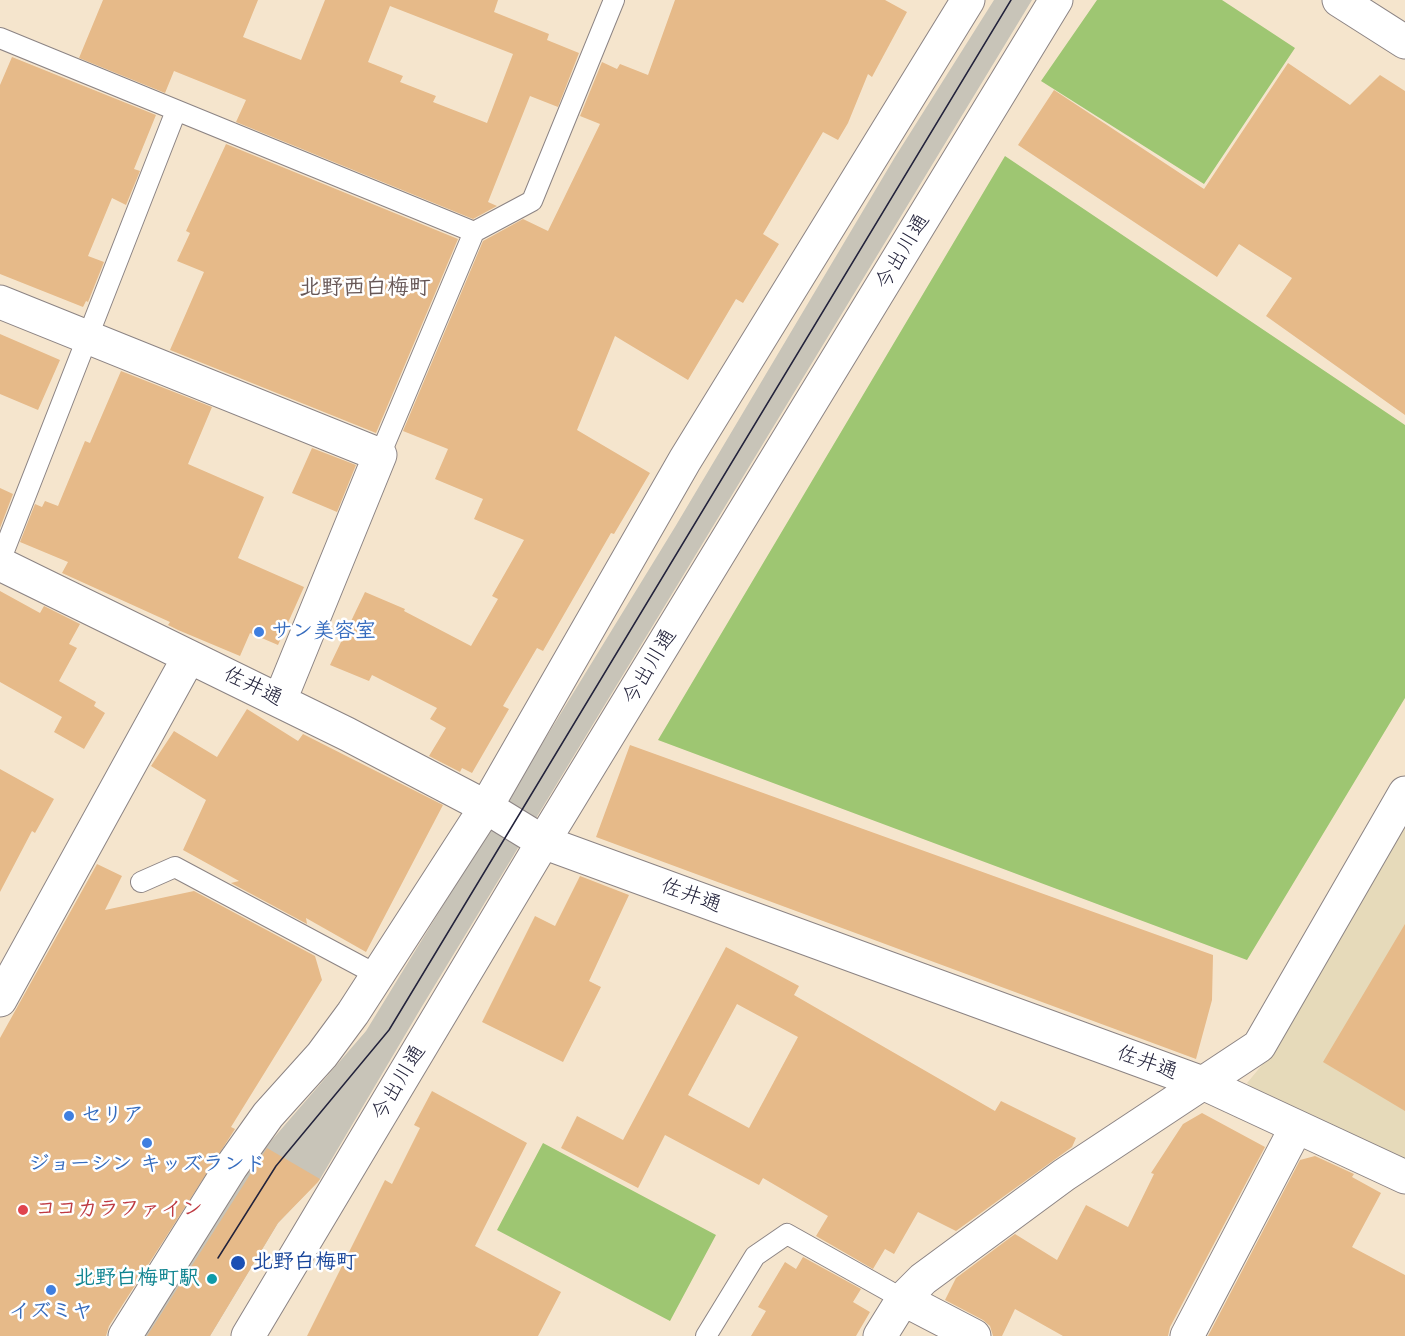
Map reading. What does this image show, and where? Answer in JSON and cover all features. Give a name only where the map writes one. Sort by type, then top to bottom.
[{"type":"street","points":[[125,1336],[231,1167],[268,1115],[321,1055],[379,975],[486,807],[685,460],[968,0]]},
{"type":"street","name":"今出川通","points":[[248,1336],[543,842],[1056,0]]},
{"type":"street","points":[[1339,0],[1405,42]]},
{"type":"street","points":[[0,302],[380,455],[280,699]]},
{"type":"street","name":"佐井通","points":[[0,563],[189,657],[280,699],[486,807],[543,842],[1205,1084],[1405,1177]]},
{"type":"street","points":[[0,1000],[189,657]]},
{"type":"street","points":[[880,1336],[903,1299],[923,1279],[1064,1175],[1205,1084],[1259,1046],[1405,793]]},
{"type":"street","points":[[1187,1336],[1296,1128]]},
{"type":"street","points":[[903,1299],[974,1336]]},
{"type":"lane","points":[[380,455],[474,232],[532,201],[614,0]]},
{"type":"lane","points":[[0,38],[474,232]]},
{"type":"lane","points":[[0,563],[176,111]]},
{"type":"lane","points":[[141,882],[175,867],[379,975]]},
{"type":"lane","points":[[706,1336],[755,1256],[788,1234],[903,1299]]},
{"type":"shaded area","points":[[994,0],[1032,0],[421,1008],[320,1179],[278,1223],[210,1336],[144,1336],[228,1197],[271,1141],[366,1031],[675,527],[895,157]]},
{"type":"shaded area","points":[[1405,827],[1405,1162],[1261,1097],[1247,1083],[1272,1053]]},
{"type":"green space","points":[[1097,0],[1222,0],[1295,48],[1204,184],[1041,81]]},
{"type":"green space","points":[[1005,156],[1405,425],[1405,698],[1247,960],[658,740]]},
{"type":"green space","points":[[543,1143],[716,1235],[670,1321],[497,1230]]},
{"type":"building","points":[[103,0],[258,0],[243,37],[301,60],[325,0],[498,0],[494,12],[549,34],[547,40],[579,53],[558,107],[530,96],[488,202],[497,206],[473,219],[236,122],[246,100],[174,71],[165,93],[79,58]],"holes":[[[390,6],[513,54],[487,123],[433,102],[436,96],[400,82],[403,76],[368,62]]]},
{"type":"building","points":[[675,0],[885,0],[907,12],[872,77],[868,74],[848,123],[838,140],[823,132],[763,234],[779,244],[743,303],[736,299],[688,380],[615,336],[577,430],[650,473],[614,534],[611,533],[543,651],[537,648],[503,706],[509,709],[472,773],[462,768],[460,772],[429,756],[446,728],[430,719],[437,708],[372,675],[369,681],[330,665],[365,592],[405,609],[404,611],[471,646],[498,599],[492,596],[524,540],[474,519],[483,499],[435,479],[448,449],[403,431],[483,241],[523,219],[548,231],[600,124],[580,116],[602,62],[617,69],[620,64],[648,75]]},
{"type":"building","points":[[12,57],[156,115],[134,169],[140,171],[126,205],[112,198],[88,256],[104,262],[88,302],[86,301],[83,307],[0,274],[0,85]]},
{"type":"building","points":[[1288,63],[1350,105],[1380,75],[1405,91],[1405,415],[1266,316],[1292,278],[1239,244],[1217,277],[1018,145],[1054,90],[1204,189]]},
{"type":"building","points":[[226,144],[458,239],[376,433],[170,350],[204,272],[177,261],[190,233],[186,231]]},
{"type":"building","points":[[0,334],[60,360],[38,410],[0,394]]},
{"type":"building","points":[[121,371],[212,407],[188,464],[264,497],[238,558],[304,587],[278,645],[250,633],[240,656],[178,630],[168,625],[170,622],[62,573],[68,562],[20,542],[35,504],[42,507],[45,501],[58,506],[85,441],[90,443]]},
{"type":"building","points":[[312,448],[356,465],[337,512],[292,493]]},
{"type":"building","points":[[0,488],[13,494],[0,528]]},
{"type":"building","points":[[0,591],[40,613],[44,606],[80,624],[69,644],[77,648],[59,681],[96,702],[94,706],[105,713],[84,749],[54,732],[62,717],[0,682]]},
{"type":"building","points":[[247,709],[298,741],[303,734],[443,805],[366,952],[306,918],[307,924],[231,883],[239,881],[183,850],[206,800],[151,766],[174,731],[217,757]]},
{"type":"building","points":[[630,745],[1213,955],[1212,1000],[1196,1059],[596,837]]},
{"type":"building","points":[[0,769],[54,799],[35,833],[32,831],[0,892]]},
{"type":"building","points":[[97,864],[122,876],[105,910],[194,891],[315,956],[322,980],[231,1127],[235,1129],[109,1326],[106,1336],[0,1336],[0,1038]]},
{"type":"building","points":[[580,876],[629,895],[589,981],[601,987],[563,1062],[482,1022],[535,916],[555,926]]},
{"type":"building","points":[[1405,924],[1405,1111],[1323,1062]]},
{"type":"building","points":[[726,947],[799,986],[794,995],[995,1111],[1001,1101],[1076,1138],[1072,1147],[956,1231],[918,1212],[894,1254],[885,1249],[873,1269],[816,1236],[828,1216],[763,1178],[759,1185],[665,1135],[638,1188],[561,1148],[577,1116],[623,1140]],"holes":[[[737,1004],[798,1037],[749,1128],[688,1095]]]},
{"type":"building","points":[[432,1091],[527,1143],[475,1246],[561,1292],[538,1336],[307,1336],[385,1180],[392,1184],[420,1128],[414,1125]]},
{"type":"building","points":[[1202,1113],[1265,1147],[1170,1327],[1168,1336],[1063,1336],[1015,1309],[1002,1336],[993,1336],[990,1326],[983,1320],[945,1300],[956,1278],[1015,1234],[1057,1260],[1086,1205],[1128,1227],[1154,1174],[1151,1173],[1183,1124]]},
{"type":"building","name":"北野白梅町駅","points":[[267,1148],[320,1179],[278,1223],[210,1336],[147,1336]]},
{"type":"building","points":[[1315,1156],[1354,1174],[1352,1177],[1381,1193],[1352,1247],[1405,1275],[1405,1336],[1208,1336],[1300,1160]]},
{"type":"building","points":[[803,1257],[861,1289],[853,1302],[870,1312],[856,1336],[751,1336],[766,1311],[758,1307],[785,1262],[796,1269]]},
{"type":"tram line","points":[[218,1258],[276,1166],[389,1030],[1011,0]]},
{"type":"place","name":"サン美容室","points":[[259,632]]},
{"type":"place","name":"セリア","points":[[69,1116]]},
{"type":"place","name":"ジョーシン キッズランド","points":[[147,1143]]},
{"type":"place","name":"ココカラファイン","points":[[23,1210]]},
{"type":"place","name":"北野白梅町","points":[[238,1263]]},
{"type":"place","name":"北野白梅町駅","points":[[212,1279]]},
{"type":"place","name":"イズミヤ","points":[[51,1290]]},
{"type":"district","name":"北野西白梅町","points":[[365,288]]}]
